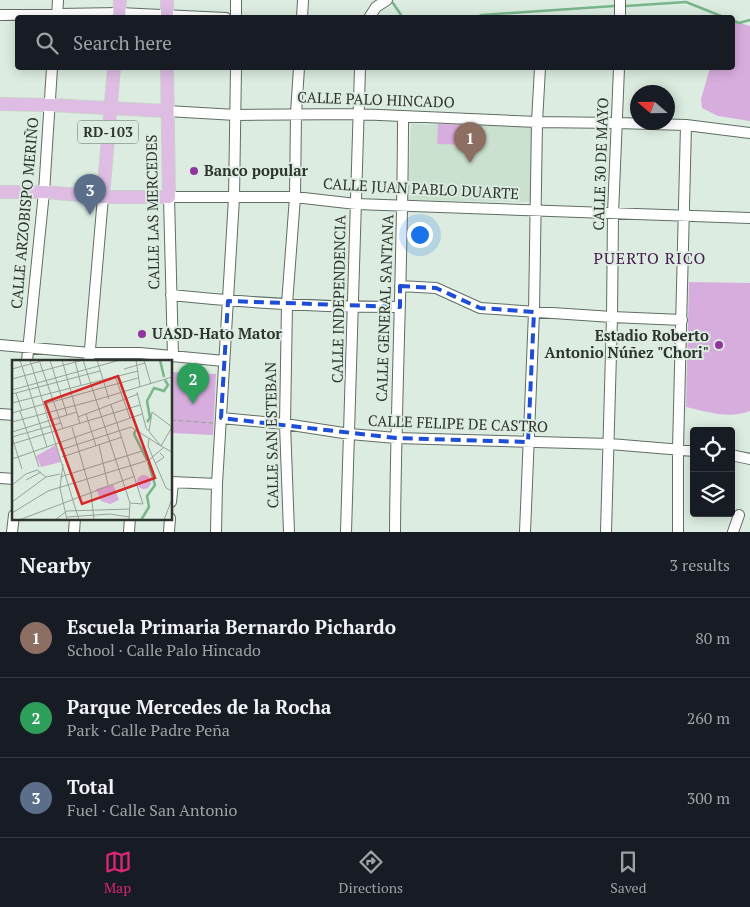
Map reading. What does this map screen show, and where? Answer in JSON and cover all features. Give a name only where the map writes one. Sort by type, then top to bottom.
[{"type":"main road","points":[[167,0],[167,15]]},
{"type":"main road","name":"RD-103","points":[[103,197],[114,70]]},
{"type":"main road","name":"CALLE LAS MERCEDES","points":[[167,70],[169,197]]},
{"type":"main road","name":"CALLE PALO HINCADO","points":[[0,104],[167,111]]},
{"type":"main road","name":"CALLE JUAN PABLO DUARTE","points":[[0,192],[44,192],[103,197],[169,197]]},
{"type":"street","points":[[57,15],[58,0]]},
{"type":"street","points":[[236,0],[236,15]]},
{"type":"street","points":[[302,15],[303,0]]},
{"type":"street","points":[[371,15],[376,7],[387,0]]},
{"type":"street","points":[[620,0],[620,15]]},
{"type":"street","points":[[0,15],[57,15],[120,10],[154,15]]},
{"type":"street","name":"CALLE ARZOBISPO MERIÑO","points":[[27,360],[44,192],[52,70]]},
{"type":"street","points":[[216,532],[217,484],[234,198],[236,70]]},
{"type":"street","name":"CALLE SAN ESTEBAN","points":[[289,532],[285,424],[287,304],[295,198],[296,113],[299,70]]},
{"type":"street","name":"CALLE INDEPENDENCIA","points":[[346,532],[354,307],[357,114],[360,70]]},
{"type":"street","points":[[525,532],[534,312],[537,122],[540,70]]},
{"type":"street","name":"CALLE 30 DE MAYO","points":[[606,532],[610,444],[613,214],[619,70]]},
{"type":"street","name":"CALLE PALO HINCADO","points":[[167,111],[236,115],[296,113],[357,114],[537,122],[617,122],[686,125],[750,133]]},
{"type":"street","name":"CALLE GENERAL SANTANA","points":[[395,532],[403,205],[403,116]]},
{"type":"street","points":[[678,532],[678,449],[686,125]]},
{"type":"street","points":[[89,357],[103,197]]},
{"type":"street","name":"CALLE JUAN PABLO DUARTE","points":[[169,197],[295,198],[356,204],[750,218]]},
{"type":"street","name":"CALLE LAS MERCEDES","points":[[169,197],[173,356]]},
{"type":"street","points":[[400,286],[436,288],[480,308],[682,320]]},
{"type":"street","points":[[171,295],[228,301],[354,307],[400,307]]},
{"type":"street","points":[[0,345],[89,357],[173,356],[224,361]]},
{"type":"street","name":"CALLE FELIPE DE CASTRO","points":[[221,420],[285,424],[350,434],[396,438],[610,444],[690,450]]},
{"type":"street","points":[[735,456],[750,459]]},
{"type":"street","points":[[172,482],[217,484]]},
{"type":"street","points":[[733,532],[739,515]]},
{"type":"path","points":[[172,420],[221,420]]},
{"type":"highlighted area","points":[[400,286],[436,288],[480,308],[534,312],[528,442],[396,438],[221,418],[228,301],[400,307]]},
{"type":"shaded area","points":[[735,22],[750,26],[750,121],[718,116],[702,108],[701,99],[709,70],[735,70]]},
{"type":"shaded area","points":[[411,124],[532,126],[530,202],[408,200]]},
{"type":"shaded area","points":[[438,124],[471,125],[470,145],[437,144]]},
{"type":"shaded area","name":"Estadio Roberto Antonio Núñez \"Chori\"","points":[[689,282],[750,283],[750,411],[726,415],[686,407]]},
{"type":"shaded area","points":[[172,372],[216,374],[213,435],[172,433]]},
{"type":"waterway","points":[[626,6],[686,2],[718,15]]},
{"type":"waterway","points":[[393,3],[401,15]]},
{"type":"waterway","points":[[482,15],[614,6]]},
{"type":"waterway","points":[[735,21],[739,23],[750,20]]},
{"type":"place","name":"Escuela Primaria Bernardo Pichardo","points":[[470,163]]},
{"type":"place","name":"Banco popular","points":[[194,171]]},
{"type":"place","name":"Total","points":[[90,215]]},
{"type":"place","name":"UASD-Hato Mator","points":[[142,334]]},
{"type":"place","name":"Estadio Roberto Antonio Núñez \"Chori\"","points":[[719,345]]},
{"type":"place","name":"Parque Mercedes de la Rocha","points":[[193,404]]},
{"type":"district","name":"PUERTO RICO","points":[[650,258]]}]
